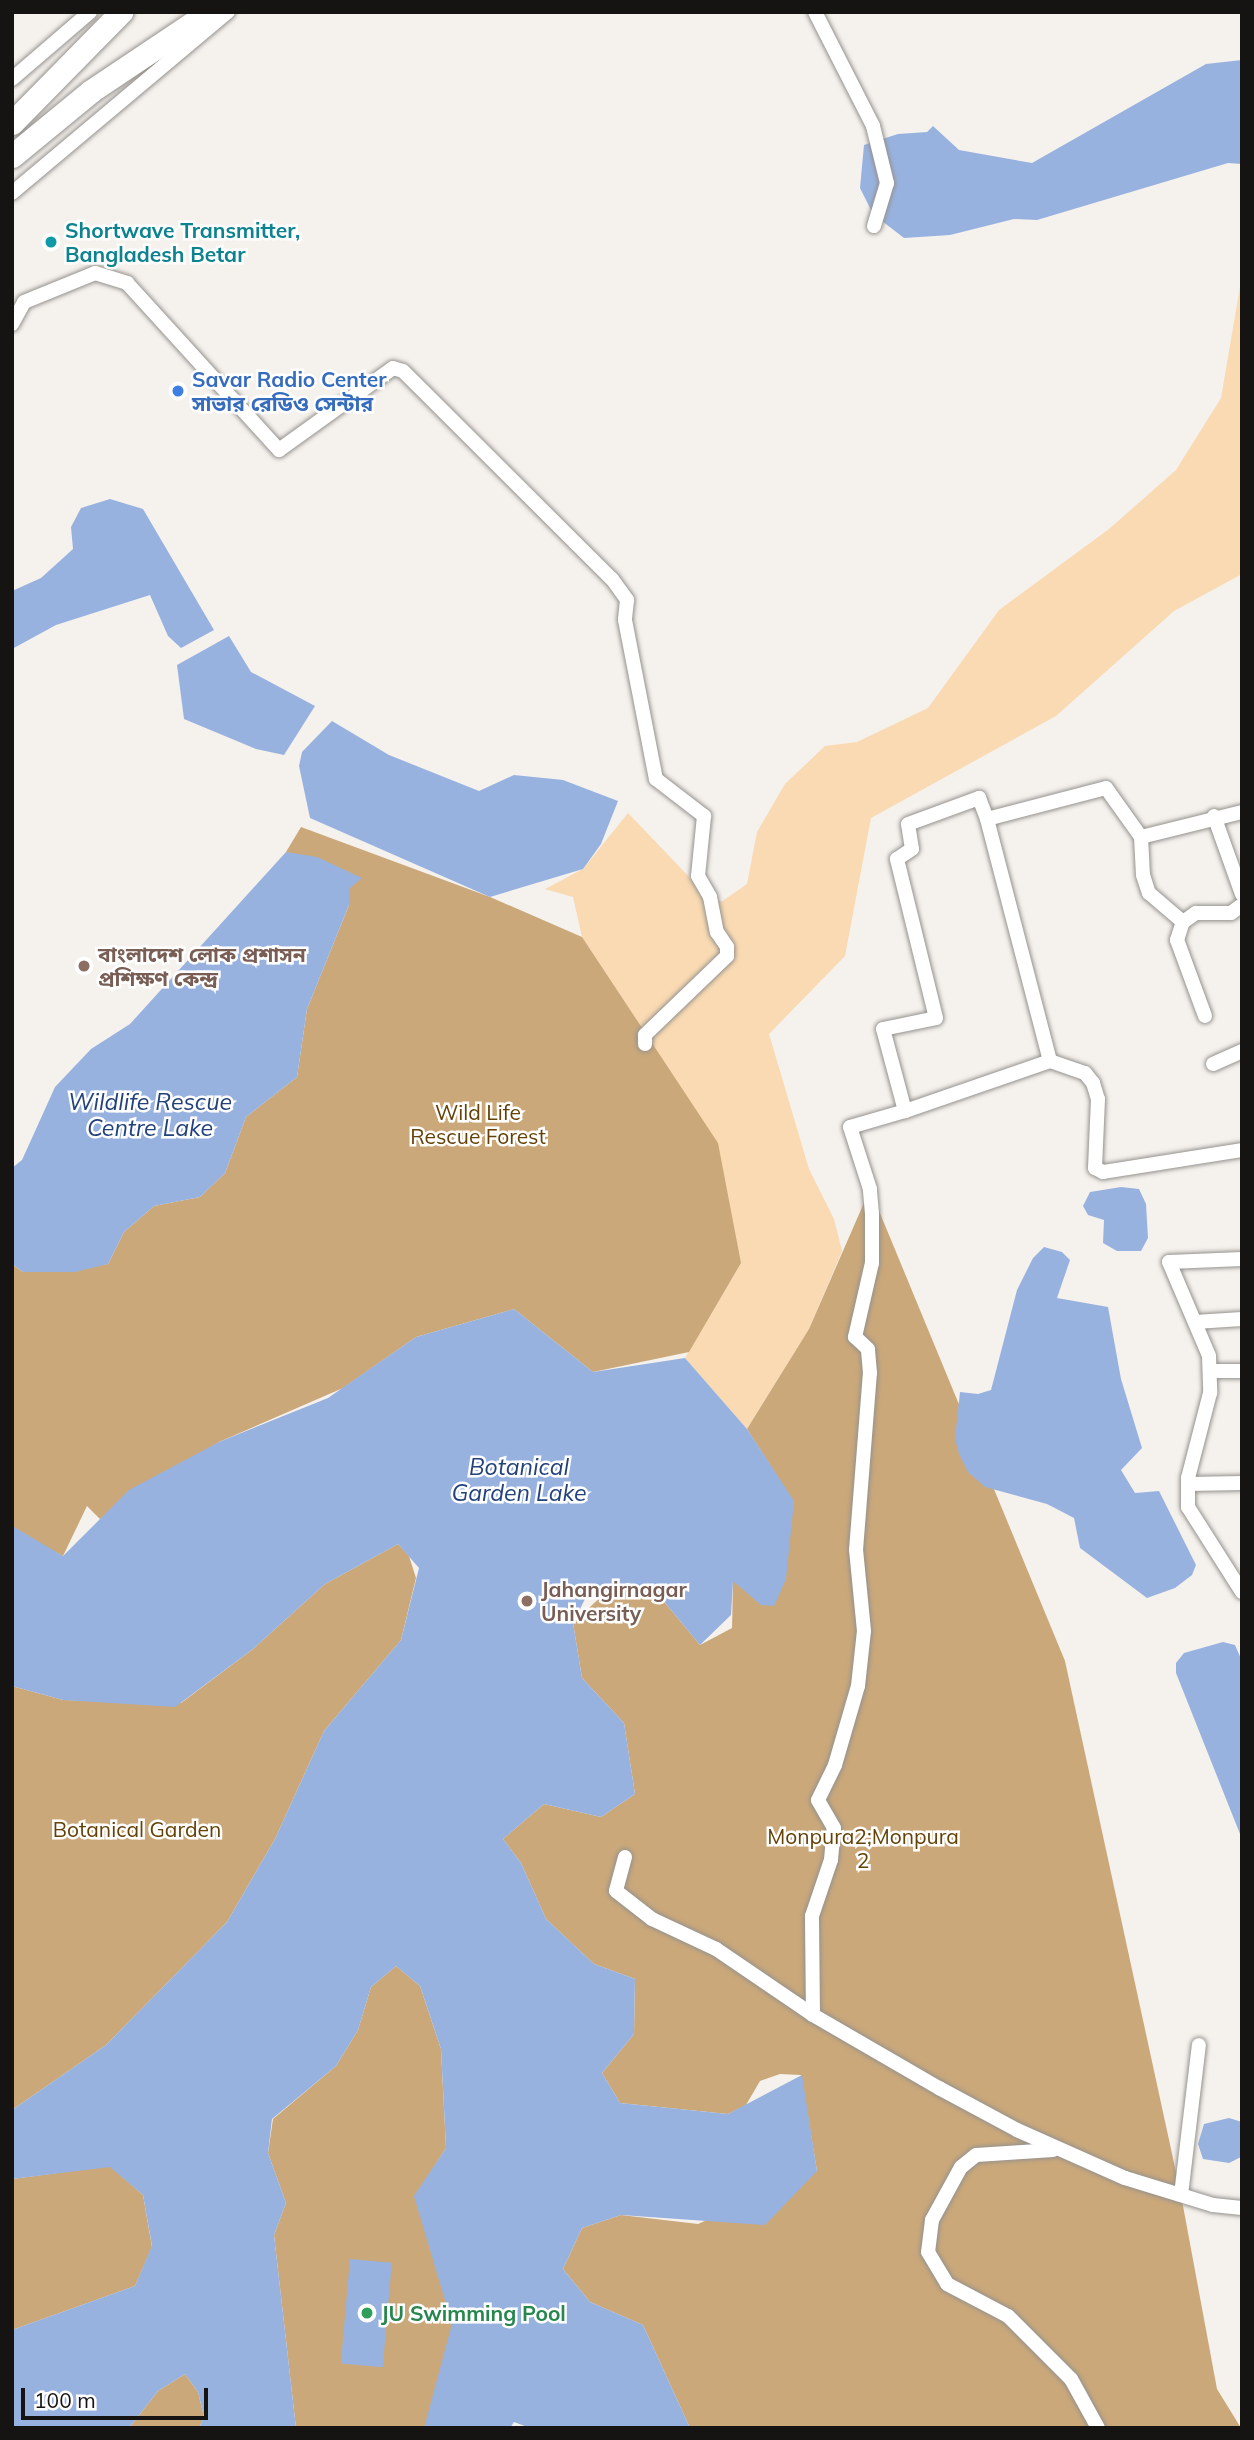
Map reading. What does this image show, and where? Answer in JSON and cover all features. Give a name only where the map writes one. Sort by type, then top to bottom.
[{"type":"highway","points":[[12,123],[121,12]]},
{"type":"highway","points":[[146,53],[175,24],[180,12]]},
{"type":"highway","points":[[12,156],[91,91],[209,12]]},
{"type":"street","points":[[12,79],[90,12]]},
{"type":"street","points":[[12,193],[228,12]]},
{"type":"street","points":[[815,12],[873,126],[887,183],[874,226]]},
{"type":"street","points":[[12,324],[24,302],[95,273],[127,283],[279,450],[393,368],[403,371],[611,579],[628,600],[625,620],[656,779],[704,816],[698,876],[710,897],[717,932],[727,947],[727,956],[645,1035],[645,1044]]},
{"type":"street","points":[[987,818],[1106,788],[1142,837],[1143,875],[1149,893],[1183,922]]},
{"type":"street","points":[[905,1111],[883,1029],[936,1018],[898,859],[912,849],[908,824],[979,798],[987,818],[1050,1060]]},
{"type":"street","points":[[1142,837],[1214,816],[1242,812]]},
{"type":"street","points":[[1214,816],[1242,894]]},
{"type":"street","points":[[1205,1016],[1177,940],[1183,922],[1196,913],[1231,913],[1242,905]]},
{"type":"street","points":[[1213,1065],[1242,1051]]},
{"type":"street","points":[[813,2015],[812,1916],[831,1860],[834,1828],[818,1800],[835,1765],[858,1686],[864,1631],[856,1550],[870,1373],[868,1349],[855,1337],[872,1263],[872,1214],[870,1189],[850,1128],[1050,1060],[1085,1073],[1093,1083],[1098,1099],[1095,1168],[1103,1172],[1242,1150]]},
{"type":"street","points":[[1242,1259],[1170,1262],[1209,1356],[1210,1393],[1188,1483],[1188,1507],[1242,1592]]},
{"type":"street","points":[[1195,1322],[1242,1319]]},
{"type":"street","points":[[1210,1371],[1242,1371]]},
{"type":"street","points":[[1188,1483],[1242,1483]]},
{"type":"street","points":[[625,1857],[616,1891],[652,1919],[716,1948],[813,2015],[1017,2130],[1125,2178],[1181,2195],[1242,2208]]},
{"type":"street","points":[[1181,2195],[1199,2045]]},
{"type":"street","points":[[1062,2150],[976,2155],[955,2177],[926,2239],[929,2252],[947,2284],[1008,2316],[1071,2379],[1098,2428]]},
{"type":"shaded area","points":[[1242,275],[1242,574],[1174,611],[1056,716],[871,818],[845,956],[769,1034],[809,1169],[834,1219],[842,1251],[809,1329],[747,1429],[685,1358],[741,1263],[635,1027],[582,937],[573,897],[545,889],[583,869],[628,813],[695,883],[721,902],[747,884],[757,832],[785,784],[825,746],[857,742],[928,708],[999,610],[1109,529],[1176,470],[1221,398]]},
{"type":"green space","name":"Wild Life Rescue Forest","points":[[301,827],[490,897],[582,937],[718,1143],[741,1263],[689,1352],[593,1372],[514,1309],[416,1337],[343,1388],[219,1442],[100,1519],[87,1506],[63,1556],[12,1530],[12,1264],[23,1272],[108,1264],[124,1232],[154,1206],[200,1197],[225,1173],[246,1117],[297,1077],[307,1009],[349,905],[349,888],[286,852]]},
{"type":"green space","name":"Monpura2;Monpura 2","points":[[870,1189],[1065,1661],[1181,2195],[1217,2389],[1241,2428],[690,2428],[643,2325],[590,2302],[563,2269],[582,2228],[621,2215],[698,2224],[817,2171],[801,2075],[780,2074],[760,2081],[746,2105],[728,2114],[620,2103],[602,2073],[634,2034],[635,1979],[594,1964],[546,1919],[521,1863],[503,1839],[544,1804],[601,1817],[635,1794],[624,1723],[582,1678],[573,1623],[607,1591],[652,1587],[700,1645],[732,1628],[733,1580],[793,1501],[747,1429],[809,1329]]},
{"type":"green space","name":"Botanical Garden","points":[[398,1544],[409,1556],[416,1578],[401,1640],[324,1731],[275,1839],[227,1922],[106,2045],[12,2110],[12,1686],[63,1700],[181,1703],[253,1649],[325,1584]]},
{"type":"green space","points":[[396,1966],[420,1986],[441,2049],[446,2148],[415,2196],[453,2324],[426,2428],[296,2428],[274,2235],[286,2203],[268,2153],[273,2119],[336,2066],[358,2030],[371,1987]]},
{"type":"green space","points":[[110,2166],[143,2195],[152,2247],[135,2286],[12,2330],[12,2179]]},
{"type":"green space","points":[[185,2374],[198,2392],[204,2417],[199,2428],[129,2428],[158,2391]]},
{"type":"water","points":[[1242,60],[1242,164],[1228,163],[1037,220],[1014,219],[950,235],[904,238],[873,214],[860,188],[864,145],[898,134],[927,132],[933,126],[959,150],[1032,163],[1206,64]]},
{"type":"water","points":[[110,499],[143,509],[214,630],[181,648],[168,636],[150,595],[56,625],[12,649],[12,591],[41,578],[73,549],[71,527],[81,508]]},
{"type":"water","points":[[229,636],[251,672],[315,706],[284,755],[256,749],[184,719],[177,665]]},
{"type":"water","points":[[332,721],[389,755],[479,791],[514,775],[563,780],[618,801],[601,844],[583,869],[490,897],[310,818],[299,766],[302,752]]},
{"type":"water","name":"Wildlife Rescue Centre Lake","points":[[286,852],[317,857],[362,878],[350,888],[349,905],[307,1009],[297,1077],[246,1117],[225,1173],[200,1197],[154,1206],[124,1232],[108,1264],[75,1272],[23,1272],[12,1264],[12,1168],[22,1160],[55,1087],[91,1049],[130,1024]]},
{"type":"water","points":[[1121,1187],[1139,1189],[1146,1204],[1148,1238],[1141,1251],[1117,1251],[1103,1243],[1104,1220],[1088,1215],[1083,1206],[1090,1192]]},
{"type":"water","points":[[1044,1247],[1062,1252],[1070,1260],[1057,1298],[1108,1307],[1121,1379],[1142,1448],[1121,1470],[1135,1493],[1159,1491],[1196,1565],[1192,1575],[1175,1588],[1147,1598],[1080,1548],[1074,1518],[1047,1504],[985,1487],[968,1472],[959,1454],[955,1439],[960,1392],[978,1394],[991,1390],[1017,1290],[1033,1258]]},
{"type":"water","name":"Botanical Garden Lake","points":[[514,1309],[593,1372],[685,1358],[747,1429],[794,1501],[786,1579],[774,1606],[761,1605],[733,1581],[731,1615],[700,1645],[652,1587],[588,1593],[573,1623],[582,1678],[624,1723],[635,1794],[601,1817],[544,1804],[503,1839],[521,1863],[546,1919],[594,1964],[635,1979],[634,2034],[602,2073],[620,2103],[728,2114],[802,2075],[817,2171],[765,2225],[621,2215],[582,2228],[563,2269],[590,2302],[643,2325],[690,2428],[530,2428],[514,2422],[510,2428],[424,2428],[452,2324],[414,2196],[446,2148],[441,2049],[420,1986],[396,1966],[371,1987],[358,2030],[336,2066],[272,2119],[268,2153],[286,2203],[274,2235],[296,2428],[199,2428],[204,2417],[198,2392],[185,2374],[158,2391],[129,2428],[12,2428],[12,2330],[135,2286],[152,2246],[143,2195],[110,2167],[12,2179],[12,2110],[106,2045],[227,1922],[275,1839],[324,1731],[401,1640],[419,1568],[398,1544],[325,1584],[253,1649],[175,1707],[63,1700],[12,1686],[14,1527],[63,1556],[129,1490],[219,1442],[328,1398],[416,1337]]},
{"type":"water","points":[[1223,1642],[1235,1645],[1242,1661],[1242,1839],[1176,1673],[1176,1663],[1184,1653]]},
{"type":"water","points":[[1229,2118],[1242,2122],[1241,2157],[1229,2163],[1203,2159],[1198,2144],[1204,2124]]},
{"type":"water","name":"JU Swimming Pool","points":[[350,2259],[392,2263],[383,2367],[341,2364]]},
{"type":"place","name":"Shortwave Transmitter, Bangladesh Betar","points":[[51,242]]},
{"type":"place","name":"Savar Radio Center সাভার রেডিও সেন্টার","points":[[178,391]]},
{"type":"place","name":"বাংলাদেশ লোক প্রশাসন প্রশিক্ষণ কেন্দ্র","points":[[84,966]]},
{"type":"place","name":"Jahangirnagar University","points":[[527,1601]]},
{"type":"place","name":"JU Swimming Pool","points":[[367,2313]]}]
